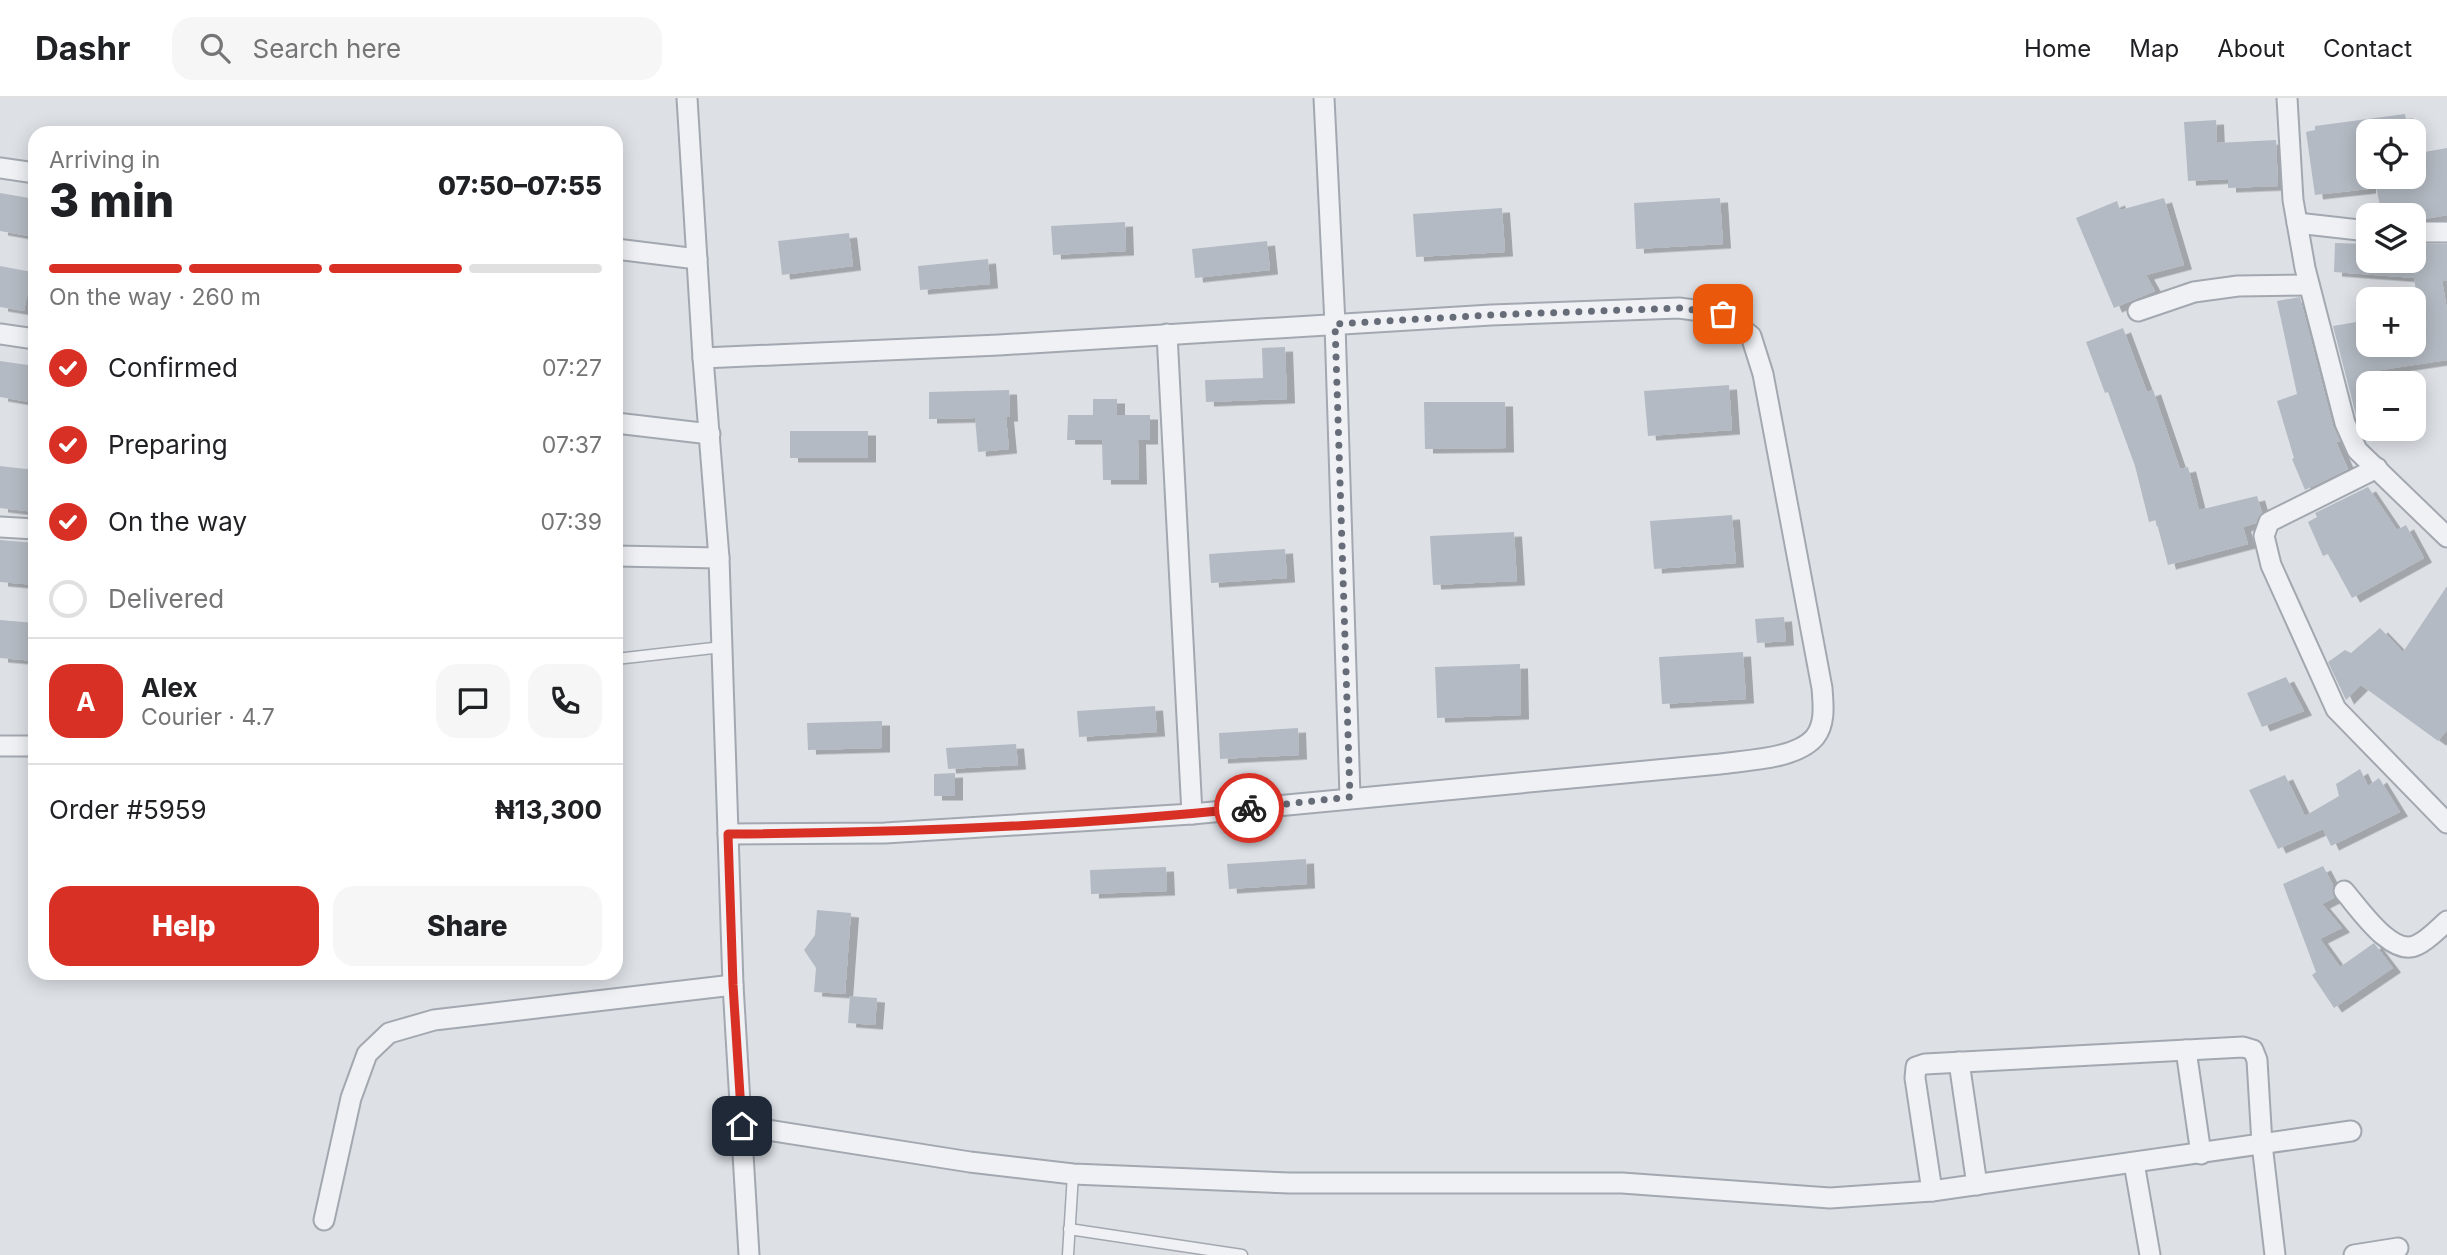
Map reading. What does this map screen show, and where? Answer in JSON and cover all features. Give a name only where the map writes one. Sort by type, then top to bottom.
[{"type":"street","points":[[687,98],[703,359],[719,558],[733,985],[749,1255]]},
{"type":"street","points":[[1324,98],[1335,324],[1350,797]]},
{"type":"street","points":[[2287,98],[2293,200],[2297,223],[2309,285],[2345,423],[2357,450],[2447,537]]},
{"type":"street","points":[[0,168],[28,172]]},
{"type":"street","points":[[2297,223],[2356,230]]},
{"type":"street","points":[[2426,232],[2447,232]]},
{"type":"street","points":[[623,250],[697,259]]},
{"type":"street","points":[[2138,311],[2193,292],[2238,286],[2309,285]]},
{"type":"street","points":[[703,359],[999,345],[1490,315],[1679,308],[1723,314],[1751,336],[1763,374],[1791,514],[1822,688],[1824,714],[1815,736],[1793,752],[1720,764],[1192,814],[885,833],[728,834]]},
{"type":"street","points":[[0,334],[28,338]]},
{"type":"street","points":[[1167,334],[1192,814]]},
{"type":"street","points":[[623,424],[710,434]]},
{"type":"street","points":[[2377,468],[2269,522],[2264,536],[2271,565],[2336,709],[2447,823]]},
{"type":"street","points":[[0,527],[28,529]]},
{"type":"street","points":[[623,556],[719,558]]},
{"type":"street","points":[[0,746],[28,746]]},
{"type":"street","points":[[2344,891],[2390,943],[2404,949],[2417,946],[2447,921]]},
{"type":"street","points":[[324,1220],[351,1098],[367,1054],[389,1033],[434,1020],[733,985]]},
{"type":"street","points":[[1933,1191],[1914,1077],[1916,1067],[1926,1064],[2243,1047],[2253,1050],[2257,1060],[2262,1144],[2275,1255]]},
{"type":"street","points":[[2186,1050],[2201,1154]]},
{"type":"street","points":[[1959,1062],[1977,1185]]},
{"type":"street","points":[[742,1126],[970,1162],[1073,1174],[1289,1183],[1622,1183],[1830,1198],[1933,1191],[2351,1132]]},
{"type":"street","points":[[2134,1163],[2150,1255]]},
{"type":"street","points":[[2354,1255],[2398,1248]]},
{"type":"lane","points":[[623,658],[722,647]]},
{"type":"lane","points":[[1068,1255],[1073,1174]]},
{"type":"lane","points":[[1069,1229],[1242,1255]]},
{"type":"building","points":[[2405,114],[2406,119],[2368,119]]},
{"type":"building","points":[[2216,120],[2217,143],[2276,140],[2278,186],[2228,188],[2228,179],[2188,181],[2184,122]]},
{"type":"building","points":[[2356,121],[2356,189],[2368,189],[2315,195],[2306,132],[2315,130],[2315,126]]},
{"type":"building","points":[[2447,148],[2447,215],[2426,219],[2426,203],[2379,203],[2377,189],[2426,189],[2426,152]]},
{"type":"building","points":[[0,193],[28,198],[28,236],[0,231]]},
{"type":"building","points":[[1720,198],[1723,244],[1636,249],[1634,203]]},
{"type":"building","points":[[2164,198],[2184,265],[2146,275],[2155,291],[2114,308],[2076,218],[2117,201],[2120,210]]},
{"type":"building","points":[[1502,208],[1505,252],[1416,257],[1413,214]]},
{"type":"building","points":[[1125,222],[1126,251],[1053,255],[1051,226]]},
{"type":"building","points":[[849,233],[853,266],[782,275],[778,241]]},
{"type":"building","points":[[1267,241],[1270,270],[1195,278],[1192,249]]},
{"type":"building","points":[[2335,243],[2356,244],[2356,273],[2426,273],[2426,244],[2447,244],[2447,281],[2442,280],[2447,310],[2447,360],[2375,371],[2356,371],[2356,415],[2333,326],[2356,322],[2356,357],[2426,357],[2426,287],[2415,287],[2414,278],[2334,272]]},
{"type":"building","points":[[988,259],[990,284],[920,290],[918,266]]},
{"type":"building","points":[[0,266],[28,271],[24,311],[0,307]]},
{"type":"building","points":[[2300,297],[2333,426],[2340,441],[2336,442],[2348,469],[2305,490],[2292,459],[2294,458],[2277,401],[2297,394],[2277,301]]},
{"type":"building","points":[[2123,328],[2147,392],[2153,390],[2180,469],[2188,467],[2199,510],[2257,496],[2262,513],[2256,523],[2243,527],[2248,544],[2168,565],[2156,520],[2149,522],[2135,466],[2086,342]]},
{"type":"building","points":[[1285,347],[1287,399],[1206,402],[1205,380],[1263,378],[1262,348]]},
{"type":"building","points":[[0,361],[28,365],[28,402],[0,397]]},
{"type":"building","points":[[1729,385],[1732,430],[1648,436],[1644,391]]},
{"type":"building","points":[[1009,390],[1010,417],[1006,417],[1009,449],[978,452],[975,418],[929,419],[929,392]]},
{"type":"building","points":[[1093,399],[1117,399],[1117,415],[1150,415],[1150,440],[1138,440],[1139,480],[1103,480],[1102,440],[1067,440],[1068,415],[1093,415]]},
{"type":"building","points":[[1424,402],[1505,402],[1506,448],[1425,449]]},
{"type":"building","points":[[790,431],[868,431],[868,458],[790,458]]},
{"type":"building","points":[[0,466],[28,469],[28,511],[0,508]]},
{"type":"building","points":[[2368,487],[2397,530],[2406,525],[2424,558],[2352,598],[2328,554],[2323,556],[2308,522],[2317,517],[2315,513]]},
{"type":"building","points":[[1732,515],[1736,563],[1654,569],[1650,521]]},
{"type":"building","points":[[1514,532],[1517,581],[1433,585],[1430,536]]},
{"type":"building","points":[[0,540],[28,542],[28,584],[0,582]]},
{"type":"building","points":[[1285,549],[1287,578],[1211,583],[1209,554]]},
{"type":"building","points":[[2447,586],[2447,730],[2438,741],[2361,685],[2346,700],[2328,662],[2345,650],[2351,653],[2380,628],[2403,652]]},
{"type":"building","points":[[1784,617],[1786,641],[1757,643],[1755,619]]},
{"type":"building","points":[[0,620],[28,622],[28,660],[0,658]]},
{"type":"building","points":[[1743,652],[1746,699],[1662,704],[1659,657]]},
{"type":"building","points":[[1520,664],[1521,715],[1437,718],[1435,667]]},
{"type":"building","points":[[2286,677],[2304,711],[2262,727],[2247,693]]},
{"type":"building","points":[[1155,706],[1157,732],[1079,737],[1077,711]]},
{"type":"building","points":[[882,721],[882,748],[808,750],[807,723]]},
{"type":"building","points":[[1298,728],[1299,755],[1220,759],[1219,733]]},
{"type":"building","points":[[1016,744],[1018,765],[948,769],[946,748]]},
{"type":"building","points":[[2360,769],[2368,786],[2379,778],[2400,812],[2331,846],[2323,829],[2278,849],[2249,790],[2285,775],[2305,816],[2339,796],[2336,784]]},
{"type":"building","points":[[955,773],[955,796],[934,796],[934,774]]},
{"type":"building","points":[[1306,859],[1307,884],[1229,889],[1227,864]]},
{"type":"building","points":[[2323,866],[2333,885],[2334,898],[2322,904],[2342,928],[2320,939],[2340,967],[2374,943],[2393,968],[2334,1008],[2312,975],[2316,972],[2283,884]]},
{"type":"building","points":[[1166,867],[1167,891],[1091,894],[1090,870]]},
{"type":"building","points":[[817,910],[851,913],[845,994],[814,992],[816,968],[804,950],[815,935]]},
{"type":"building","points":[[850,996],[877,998],[875,1025],[848,1023]]},
{"type":"way so far","points":[[1249,808],[1350,797],[1335,324],[1679,308],[1723,314]]},
{"type":"route","points":[[742,1126],[733,985],[728,834],[885,833],[1249,808]]}]
